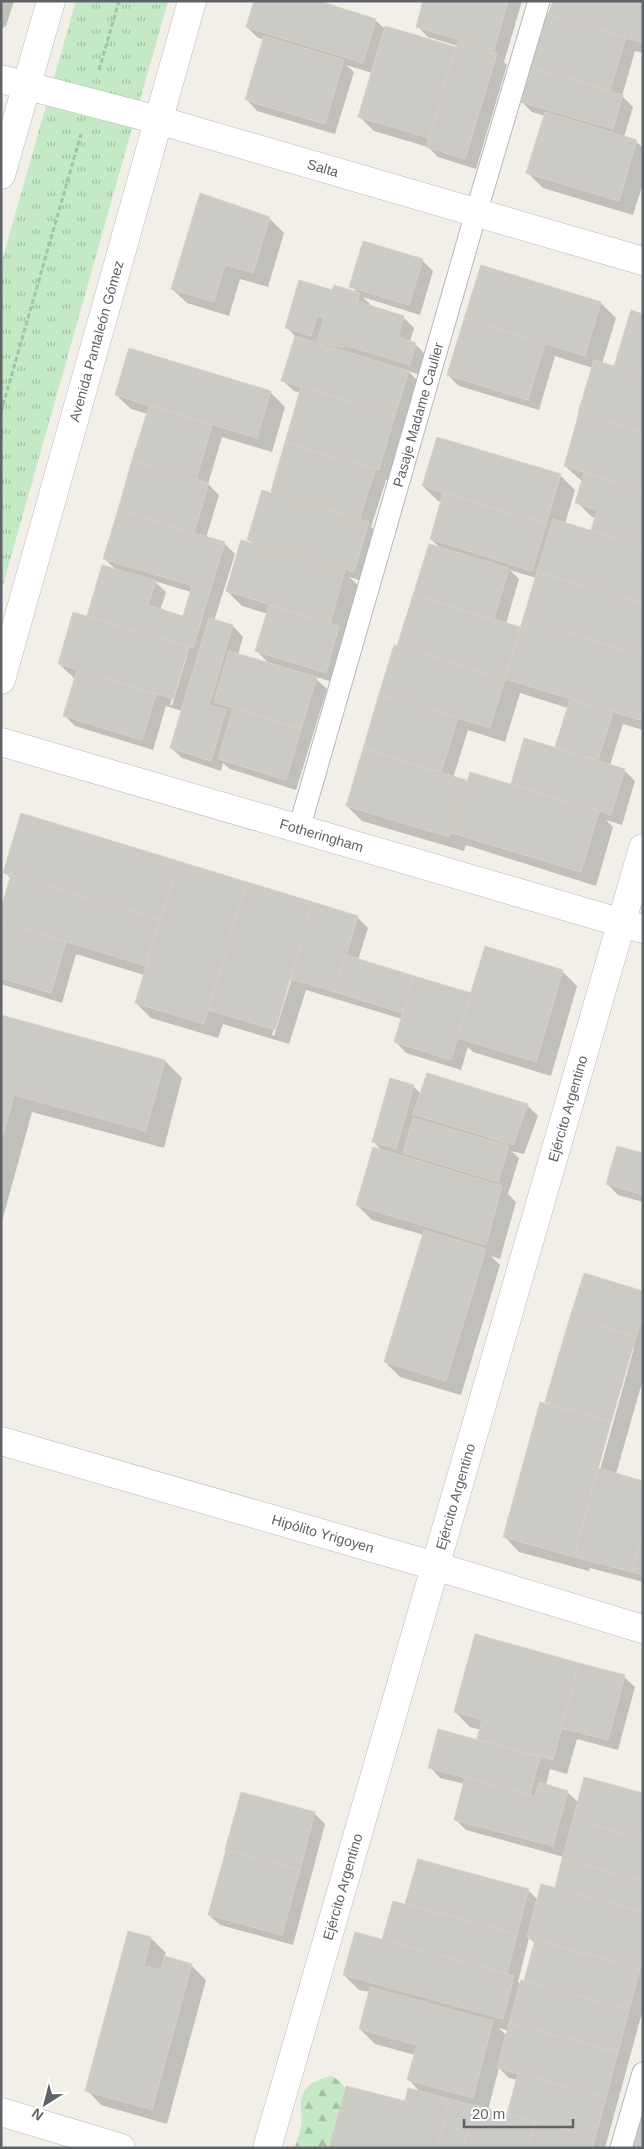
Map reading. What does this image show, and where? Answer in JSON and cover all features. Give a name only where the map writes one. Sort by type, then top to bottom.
[{"type":"street","points":[[1,175],[51,1]]},
{"type":"street","name":"Avenida Pantaleón Gómez","points":[[1,680],[192,1]]},
{"type":"street","name":"Salta","points":[[1,79],[158,120],[643,261]]},
{"type":"street","name":"Fotheringham","points":[[1,742],[632,926]]},
{"type":"street","name":"Ejército Argentino","points":[[267,2148],[435,1566],[632,926],[643,848]]},
{"type":"street","name":"Hipólito Yrigoyen","points":[[1,1441],[643,1628]]},
{"type":"street","points":[[1,2112],[121,2148]]},
{"type":"lane","name":"Pasaje Madame Caulier","points":[[299,829],[539,1]]},
{"type":"lane","points":[[621,2148],[643,2073]]},
{"type":"path","points":[[1,412],[119,1]]},
{"type":"green space","points":[[76,1],[168,1],[1,592],[1,264]]},
{"type":"green space","points":[[333,2076],[343,2085],[348,2098],[344,2148],[295,2148],[302,2122],[302,2096],[312,2083]]},
{"type":"building","points":[[254,1],[318,1],[376,19],[363,63],[246,27]]},
{"type":"building","points":[[423,1],[508,1],[494,50],[416,27]]},
{"type":"building","points":[[553,1],[643,1],[643,43],[548,15]]},
{"type":"building","points":[[546,14],[626,38],[610,90],[530,67]]},
{"type":"building","points":[[385,26],[456,47],[429,138],[358,117]]},
{"type":"building","points":[[264,36],[344,60],[325,124],[245,100]]},
{"type":"building","points":[[458,41],[497,53],[465,159],[426,147]]},
{"type":"building","points":[[530,67],[623,95],[613,129],[520,102]]},
{"type":"building","points":[[545,112],[637,140],[619,201],[526,173]]},
{"type":"building","points":[[200,193],[270,217],[253,273],[225,265],[214,302],[171,289]]},
{"type":"building","points":[[363,241],[423,259],[409,305],[349,287]]},
{"type":"building","points":[[481,265],[601,302],[585,356],[464,319]]},
{"type":"building","points":[[299,280],[332,290],[334,285],[360,293],[357,301],[404,316],[398,337],[416,343],[410,365],[344,345],[343,348],[317,341],[324,318],[317,316],[311,336],[285,328]]},
{"type":"building","points":[[631,310],[643,314],[643,375],[614,366]]},
{"type":"building","points":[[464,319],[545,343],[528,400],[447,375]]},
{"type":"building","points":[[295,336],[409,371],[395,415],[281,381]]},
{"type":"building","points":[[129,348],[271,391],[257,438],[115,395]]},
{"type":"building","points":[[594,360],[643,375],[643,433],[578,413]]},
{"type":"building","points":[[301,387],[395,415],[379,470],[285,442]]},
{"type":"building","points":[[149,406],[212,425],[196,480],[132,460]]},
{"type":"building","points":[[579,413],[643,433],[643,490],[564,466]]},
{"type":"building","points":[[437,437],[561,474],[546,524],[422,486]]},
{"type":"building","points":[[285,442],[375,470],[360,518],[271,491]]},
{"type":"building","points":[[132,460],[209,483],[194,533],[118,510]]},
{"type":"building","points":[[584,473],[643,490],[643,546],[591,530],[597,510],[575,503]]},
{"type":"building","points":[[262,490],[369,522],[354,572],[247,540]]},
{"type":"building","points":[[443,493],[546,524],[532,571],[430,539]]},
{"type":"building","points":[[118,510],[225,542],[210,591],[103,559]]},
{"type":"building","points":[[553,519],[643,546],[643,604],[537,572]]},
{"type":"building","points":[[241,540],[345,571],[330,623],[226,591]]},
{"type":"building","points":[[429,544],[509,568],[494,619],[413,595]]},
{"type":"building","points":[[102,565],[156,581],[148,605],[183,616],[192,586],[210,591],[193,648],[87,616]]},
{"type":"building","points":[[537,572],[643,604],[643,656],[523,619]]},
{"type":"building","points":[[413,595],[520,627],[505,679],[397,646]]},
{"type":"building","points":[[269,605],[339,626],[326,673],[255,651]]},
{"type":"building","points":[[73,612],[189,647],[173,699],[58,664]]},
{"type":"building","points":[[209,618],[233,625],[209,705],[226,710],[211,761],[170,748]]},
{"type":"building","points":[[523,619],[643,656],[643,710],[640,720],[505,679]]},
{"type":"building","points":[[394,645],[505,679],[490,728],[379,694]]},
{"type":"building","points":[[229,651],[317,677],[301,729],[214,702]]},
{"type":"building","points":[[77,670],[156,694],[142,740],[63,716]]},
{"type":"building","points":[[379,694],[458,718],[441,772],[363,749]]},
{"type":"building","points":[[570,699],[613,712],[598,760],[555,747]]},
{"type":"building","points":[[233,708],[301,729],[286,780],[218,759]]},
{"type":"building","points":[[524,738],[625,769],[611,815],[511,784]]},
{"type":"building","points":[[363,749],[466,780],[449,837],[346,806]]},
{"type":"building","points":[[470,772],[599,811],[581,872],[452,833]]},
{"type":"building","points":[[21,813],[178,861],[160,920],[3,873]]},
{"type":"building","points":[[178,861],[247,882],[204,1024],[135,1003]]},
{"type":"building","points":[[11,875],[160,920],[146,966],[1,922],[1,908]]},
{"type":"building","points":[[247,882],[313,902],[275,1030],[208,1010]]},
{"type":"building","points":[[313,902],[358,916],[335,992],[290,979]]},
{"type":"building","points":[[1,922],[66,942],[51,993],[1,978]]},
{"type":"building","points":[[485,946],[563,970],[536,1062],[457,1038]]},
{"type":"building","points":[[346,955],[414,976],[403,1013],[335,992]]},
{"type":"building","points":[[414,976],[471,993],[451,1060],[394,1042]]},
{"type":"building","points":[[1,1015],[165,1060],[146,1131],[14,1095],[1,1143]]},
{"type":"building","points":[[427,1073],[528,1104],[513,1145],[413,1114]]},
{"type":"building","points":[[390,1078],[414,1085],[396,1149],[372,1142]]},
{"type":"building","points":[[413,1118],[509,1146],[498,1182],[403,1153]]},
{"type":"building","points":[[617,1146],[643,1153],[643,1195],[606,1184]]},
{"type":"building","points":[[373,1147],[502,1186],[486,1245],[356,1205]]},
{"type":"building","points":[[424,1230],[486,1249],[446,1381],[384,1362]]},
{"type":"building","points":[[584,1273],[643,1291],[643,1317],[636,1337],[570,1317]]},
{"type":"building","points":[[570,1317],[636,1337],[611,1422],[545,1402]]},
{"type":"building","points":[[540,1402],[611,1422],[574,1557],[503,1537]]},
{"type":"building","points":[[598,1468],[643,1481],[643,1534],[632,1572],[574,1557]]},
{"type":"building","points":[[643,1534],[643,1575],[632,1572]]},
{"type":"building","points":[[475,1634],[579,1663],[553,1760],[477,1739],[482,1720],[454,1712]]},
{"type":"building","points":[[579,1663],[625,1675],[608,1740],[561,1728]]},
{"type":"building","points":[[438,1729],[540,1757],[530,1795],[428,1768]]},
{"type":"building","points":[[465,1777],[535,1797],[539,1782],[568,1791],[553,1846],[454,1820]]},
{"type":"building","points":[[584,1777],[643,1793],[643,1839],[573,1820]]},
{"type":"building","points":[[241,1792],[315,1812],[300,1870],[225,1850]]},
{"type":"building","points":[[573,1820],[643,1839],[643,1881],[562,1859]]},
{"type":"building","points":[[226,1850],[300,1870],[282,1935],[208,1915]]},
{"type":"building","points":[[418,1859],[529,1889],[517,1934],[405,1904]]},
{"type":"building","points":[[562,1859],[643,1881],[643,1912],[555,1888]]},
{"type":"building","points":[[541,1884],[643,1912],[643,1960],[640,1969],[527,1937]]},
{"type":"building","points":[[393,1901],[517,1934],[507,1974],[382,1940]]},
{"type":"building","points":[[128,1931],[151,1937],[144,1966],[161,1970],[165,1956],[192,1964],[152,2110],[85,2091]]},
{"type":"building","points":[[355,1932],[514,1976],[503,2019],[343,1975]]},
{"type":"building","points":[[535,1940],[640,1969],[629,2010],[524,1981]]},
{"type":"building","points":[[521,1980],[629,2010],[618,2052],[509,2023]]},
{"type":"building","points":[[370,1987],[493,2021],[473,2098],[407,2080],[417,2045],[359,2029]]},
{"type":"building","points":[[509,2023],[618,2052],[606,2098],[497,2068]]},
{"type":"building","points":[[518,2073],[606,2098],[595,2138],[507,2114]]},
{"type":"building","points":[[346,2086],[405,2101],[408,2088],[450,2099],[437,2148],[329,2148]]},
{"type":"building","points":[[450,2099],[474,2106],[463,2148],[437,2148]]},
{"type":"building","points":[[474,2105],[535,2121],[528,2148],[463,2148]]},
{"type":"building","points":[[643,2112],[643,2148],[633,2148]]},
{"type":"building","points":[[535,2121],[595,2138],[592,2148],[528,2148]]}]
